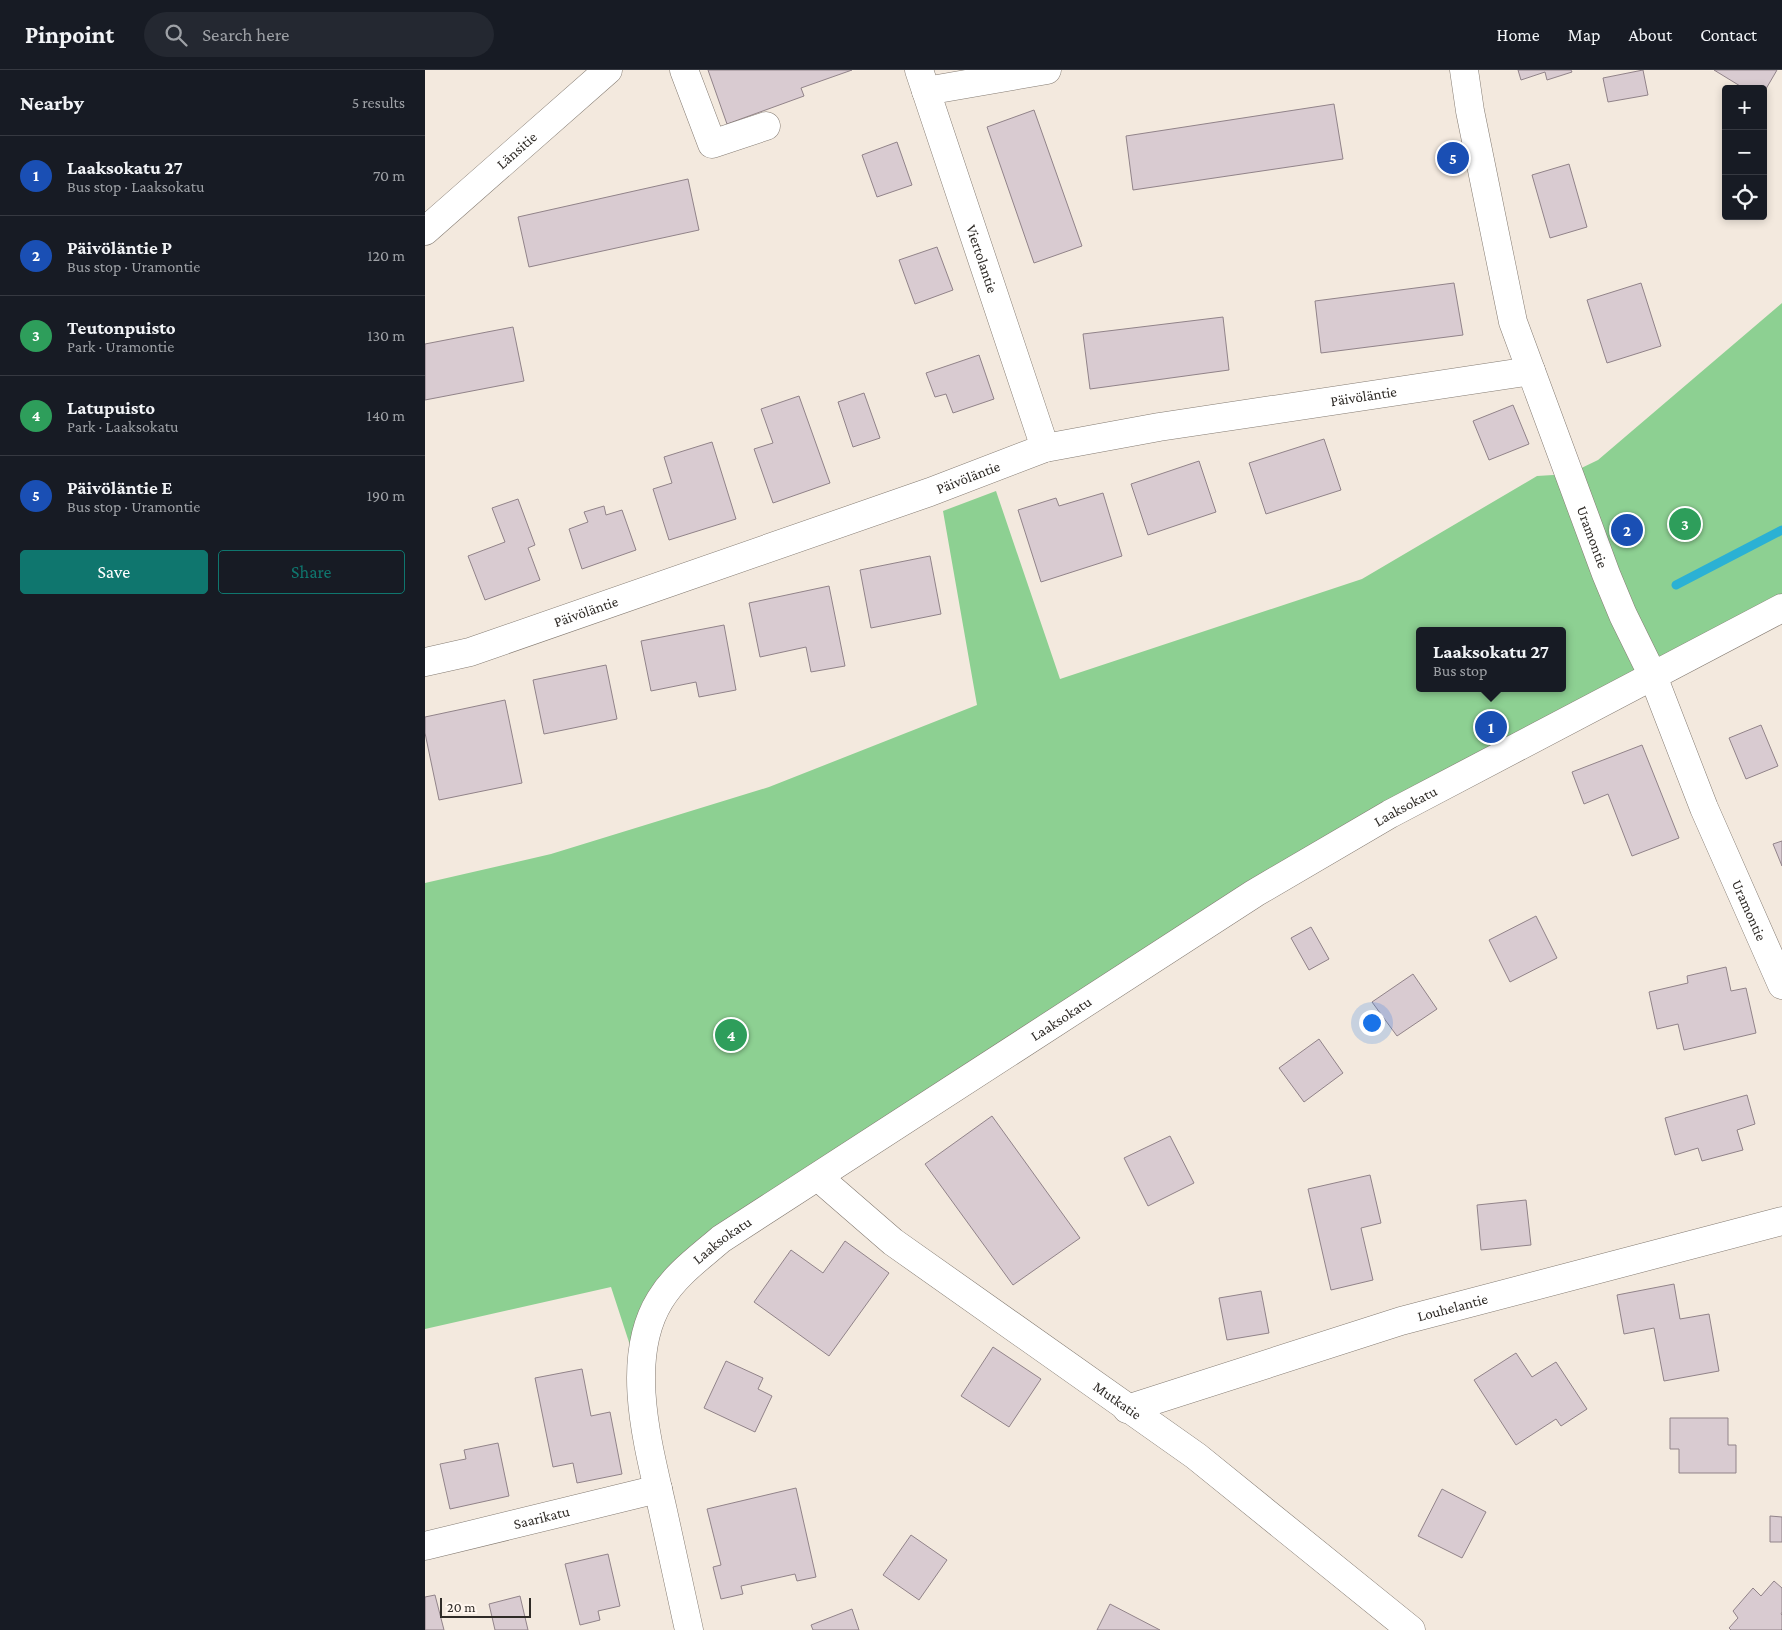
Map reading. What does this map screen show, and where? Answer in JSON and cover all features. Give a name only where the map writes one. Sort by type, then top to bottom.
[{"type":"street","name":"Länsitie","points":[[425,231],[608,70]]},
{"type":"street","points":[[685,70],[712,144],[766,126]]},
{"type":"street","points":[[922,81],[1047,70]]},
{"type":"street","name":"Uramontie","points":[[1464,70],[1470,111],[1513,322],[1606,574],[1623,615],[1653,676],[1704,808],[1782,985]]},
{"type":"street","name":"Viertolantie","points":[[922,81],[1045,448]]},
{"type":"street","name":"Päivöläntie","points":[[425,662],[470,652],[930,492],[1045,448],[1159,427],[1531,371]]},
{"type":"street","name":"Laaksokatu","points":[[689,1630],[642,1410],[641,1379],[649,1324],[659,1300],[680,1273],[721,1239],[1255,893],[1390,814],[1782,608]]},
{"type":"street","name":"Mutkatie","points":[[818,1176],[893,1242],[1196,1456],[1411,1630]]},
{"type":"street","name":"Louhelantie","points":[[1127,1409],[1401,1321],[1782,1221]]},
{"type":"street","name":"Saarikatu","points":[[425,1546],[658,1489]]},
{"type":"green space","points":[[1782,303],[1782,608],[1390,814],[680,1273],[641,1379],[611,1287],[425,1329],[425,883],[551,854],[769,787],[977,705],[943,511],[996,491],[1060,679],[1362,579],[1537,476],[1569,474],[1598,460]]},
{"type":"building","points":[[708,70],[852,70],[801,88],[804,96],[727,124]]},
{"type":"building","points":[[1518,70],[1571,70],[1572,72],[1547,80],[1545,72],[1521,80]]},
{"type":"building","points":[[1643,70],[1648,95],[1608,102],[1603,78]]},
{"type":"building","points":[[1714,70],[1777,70],[1767,87],[1767,85],[1738,85]]},
{"type":"building","points":[[1334,104],[1343,159],[1133,190],[1126,136]]},
{"type":"building","points":[[1034,110],[1082,246],[1034,263],[987,127]]},
{"type":"building","points":[[897,142],[912,185],[877,197],[862,155]]},
{"type":"building","points":[[1569,164],[1587,227],[1550,238],[1532,175]]},
{"type":"building","points":[[688,179],[699,230],[529,267],[518,217]]},
{"type":"building","points":[[937,247],[953,290],[915,304],[899,260]]},
{"type":"building","points":[[1454,283],[1463,335],[1321,353],[1315,301]]},
{"type":"building","points":[[1641,283],[1661,346],[1607,363],[1587,300]]},
{"type":"building","points":[[1223,317],[1229,370],[1090,389],[1083,334]]},
{"type":"building","points":[[513,327],[524,381],[425,400],[425,344]]},
{"type":"building","points":[[979,355],[994,399],[953,413],[946,394],[935,397],[926,373]]},
{"type":"building","points":[[864,393],[880,438],[853,447],[838,402]]},
{"type":"building","points":[[799,396],[830,483],[773,503],[754,449],[773,443],[761,409]]},
{"type":"building","points":[[1513,405],[1529,444],[1489,460],[1473,421]]},
{"type":"building","points":[[1324,439],[1341,490],[1266,514],[1249,463]]},
{"type":"building","points":[[712,442],[736,519],[669,540],[653,489],[672,483],[664,457]]},
{"type":"building","points":[[1199,461],[1216,512],[1148,535],[1131,484]]},
{"type":"building","points":[[1103,493],[1122,556],[1041,582],[1018,510],[1056,498],[1059,506]]},
{"type":"building","points":[[518,499],[535,545],[528,548],[540,580],[485,600],[468,556],[505,542],[492,508]]},
{"type":"building","points":[[604,506],[606,515],[622,510],[636,550],[582,569],[569,529],[588,522],[584,512]]},
{"type":"building","points":[[930,556],[941,614],[871,628],[860,570]]},
{"type":"building","points":[[829,586],[845,666],[811,672],[806,647],[760,657],[749,603]]},
{"type":"building","points":[[724,625],[736,690],[699,697],[696,682],[651,691],[641,641]]},
{"type":"building","points":[[606,665],[617,719],[544,734],[533,680]]},
{"type":"building","points":[[505,700],[522,783],[439,800],[425,733],[425,717]]},
{"type":"building","points":[[1761,725],[1778,766],[1746,779],[1729,738]]},
{"type":"building","points":[[1642,745],[1679,838],[1632,856],[1608,794],[1584,804],[1572,772]]},
{"type":"building","points":[[1782,841],[1782,866],[1773,844]]},
{"type":"building","points":[[1536,916],[1557,958],[1510,982],[1489,940]]},
{"type":"building","points":[[1311,927],[1329,959],[1309,970],[1291,938]]},
{"type":"building","points":[[1726,967],[1731,991],[1746,988],[1756,1033],[1684,1050],[1678,1024],[1657,1029],[1649,992],[1688,983],[1687,976]]},
{"type":"building","points":[[1413,974],[1437,1009],[1397,1036],[1372,1002]]},
{"type":"building","points":[[1319,1039],[1343,1073],[1304,1102],[1279,1068]]},
{"type":"building","points":[[1747,1095],[1755,1124],[1737,1130],[1743,1150],[1702,1161],[1698,1148],[1675,1155],[1665,1118]]},
{"type":"building","points":[[992,1116],[1080,1238],[1013,1285],[925,1164]]},
{"type":"building","points":[[1170,1136],[1194,1183],[1148,1206],[1124,1158]]},
{"type":"building","points":[[1370,1175],[1381,1223],[1361,1228],[1373,1280],[1331,1290],[1308,1189]]},
{"type":"building","points":[[1526,1200],[1531,1245],[1481,1250],[1477,1205]]},
{"type":"building","points":[[845,1241],[889,1273],[829,1356],[754,1302],[791,1250],[823,1273]]},
{"type":"building","points":[[1674,1284],[1680,1319],[1709,1314],[1719,1371],[1664,1381],[1654,1328],[1624,1334],[1617,1295]]},
{"type":"building","points":[[1261,1291],[1269,1333],[1227,1340],[1219,1298]]},
{"type":"building","points":[[993,1347],[1041,1379],[1009,1427],[961,1396]]},
{"type":"building","points":[[1516,1353],[1532,1377],[1556,1362],[1587,1409],[1561,1426],[1556,1419],[1516,1445],[1474,1380]]},
{"type":"building","points":[[726,1361],[763,1378],[758,1389],[772,1396],[755,1432],[704,1408]]},
{"type":"building","points":[[582,1369],[591,1416],[610,1412],[622,1474],[577,1483],[573,1463],[553,1467],[535,1378]]},
{"type":"building","points":[[1670,1418],[1728,1418],[1728,1445],[1736,1445],[1736,1473],[1679,1473],[1679,1449],[1670,1449]]},
{"type":"building","points":[[498,1443],[509,1496],[450,1509],[440,1464],[466,1459],[464,1450]]},
{"type":"building","points":[[796,1488],[816,1577],[797,1581],[795,1574],[741,1586],[743,1594],[721,1599],[713,1567],[721,1565],[707,1509]]},
{"type":"building","points":[[1442,1489],[1486,1512],[1462,1558],[1418,1536]]},
{"type":"building","points":[[1770,1516],[1782,1517],[1782,1542],[1770,1542]]},
{"type":"building","points":[[911,1535],[947,1560],[919,1600],[883,1575]]},
{"type":"building","points":[[608,1554],[620,1606],[598,1611],[600,1620],[580,1625],[565,1564]]},
{"type":"building","points":[[1774,1581],[1782,1588],[1782,1629],[1731,1630],[1729,1628],[1738,1618],[1733,1611],[1753,1588],[1761,1596]]},
{"type":"building","points":[[435,1595],[444,1630],[425,1630],[425,1597]]},
{"type":"building","points":[[520,1596],[528,1630],[495,1630],[489,1604]]},
{"type":"building","points":[[1110,1604],[1160,1630],[1097,1630]]},
{"type":"building","points":[[852,1609],[859,1630],[813,1630],[811,1625]]},
{"type":"waterway","points":[[1676,585],[1782,530]]},
{"type":"place","name":"Päivöläntie E","points":[[1453,158]]},
{"type":"place","name":"Teutonpuisto","points":[[1685,524]]},
{"type":"place","name":"Päivöläntie P","points":[[1627,530]]},
{"type":"place","name":"Laaksokatu 27","points":[[1491,727]]},
{"type":"place","name":"Latupuisto","points":[[731,1035]]}]
